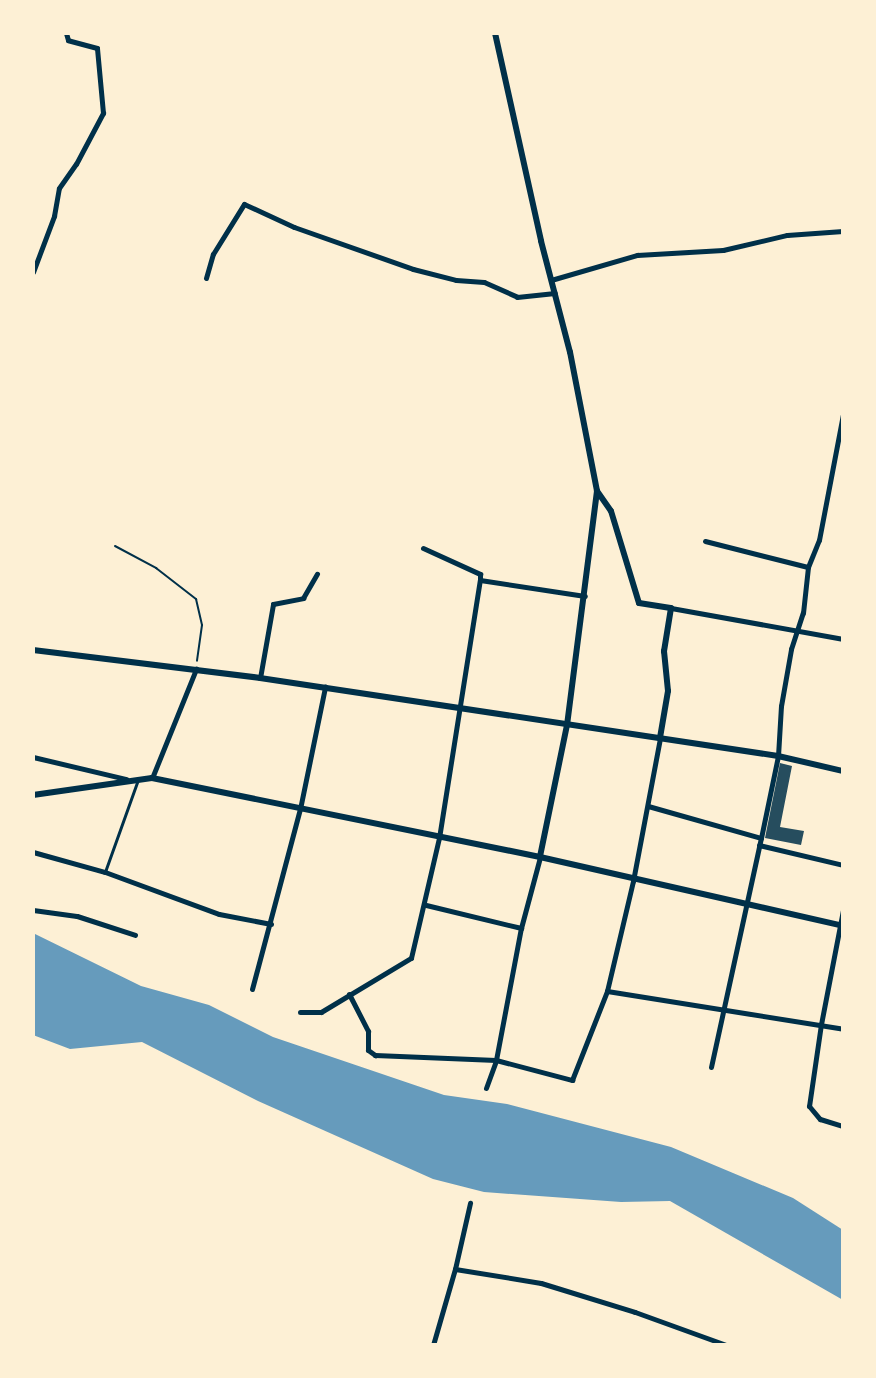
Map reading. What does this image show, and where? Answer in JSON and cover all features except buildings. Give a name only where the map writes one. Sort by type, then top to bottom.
[{"type":"street","points":[[33,272],[54,216],[59,188],[76,164],[103,113],[97,48],[68,40],[66,33]]},
{"type":"street","points":[[486,1088],[496,1059],[521,928],[540,857],[568,725],[597,491],[570,352],[495,33]]},
{"type":"street","points":[[206,278],[213,254],[244,204],[294,227],[413,269],[456,280],[484,282],[517,297],[555,293]]},
{"type":"street","points":[[551,279],[637,255],[723,250],[787,235],[843,231]]},
{"type":"street","points":[[710,1067],[778,756],[780,706],[796,631],[803,613],[808,567],[819,540],[843,414]]},
{"type":"street","points":[[597,491],[611,511],[639,603],[843,639]]},
{"type":"street","points":[[705,541],[808,567]]},
{"type":"street","points":[[300,1012],[321,1012],[411,957],[426,905],[462,708],[480,574],[423,548]]},
{"type":"street","points":[[260,678],[273,604],[303,598],[317,575]]},
{"type":"street","points":[[480,580],[584,596]]},
{"type":"street","points":[[349,994],[368,1031],[368,1051],[375,1055],[496,1059],[572,1080],[607,991],[633,881],[668,691],[664,651],[671,608]]},
{"type":"street","points":[[33,650],[325,687],[778,756],[843,771]]},
{"type":"street","points":[[152,778],[196,669]]},
{"type":"street","points":[[252,989],[300,809],[325,687]]},
{"type":"street","points":[[33,757],[126,779]]},
{"type":"street","points":[[33,795],[92,789],[126,779],[152,778],[540,857],[633,881],[841,926]]},
{"type":"street","points":[[648,806],[761,838]]},
{"type":"street","points":[[759,845],[843,865]]},
{"type":"street","points":[[33,852],[105,872],[219,914],[271,924]]},
{"type":"street","points":[[426,905],[521,928]]},
{"type":"street","points":[[33,910],[77,916],[135,935]]},
{"type":"street","points":[[843,910],[821,1024],[809,1106],[820,1119],[843,1126]]},
{"type":"street","points":[[607,991],[843,1029]]},
{"type":"street","points":[[433,1345],[456,1269],[470,1203]]},
{"type":"street","points":[[456,1269],[541,1283],[635,1312],[726,1345]]},
{"type":"lane","points":[[105,872],[139,778]]},
{"type":"path","points":[[115,546],[156,568],[196,599],[202,625],[196,669]]},
{"type":"water","points":[[33,933],[141,986],[209,1005],[273,1037],[444,1095],[507,1104],[671,1147],[793,1198],[843,1230],[843,1300],[670,1201],[621,1202],[484,1192],[433,1179],[258,1101],[142,1042],[70,1049],[33,1035]]}]
